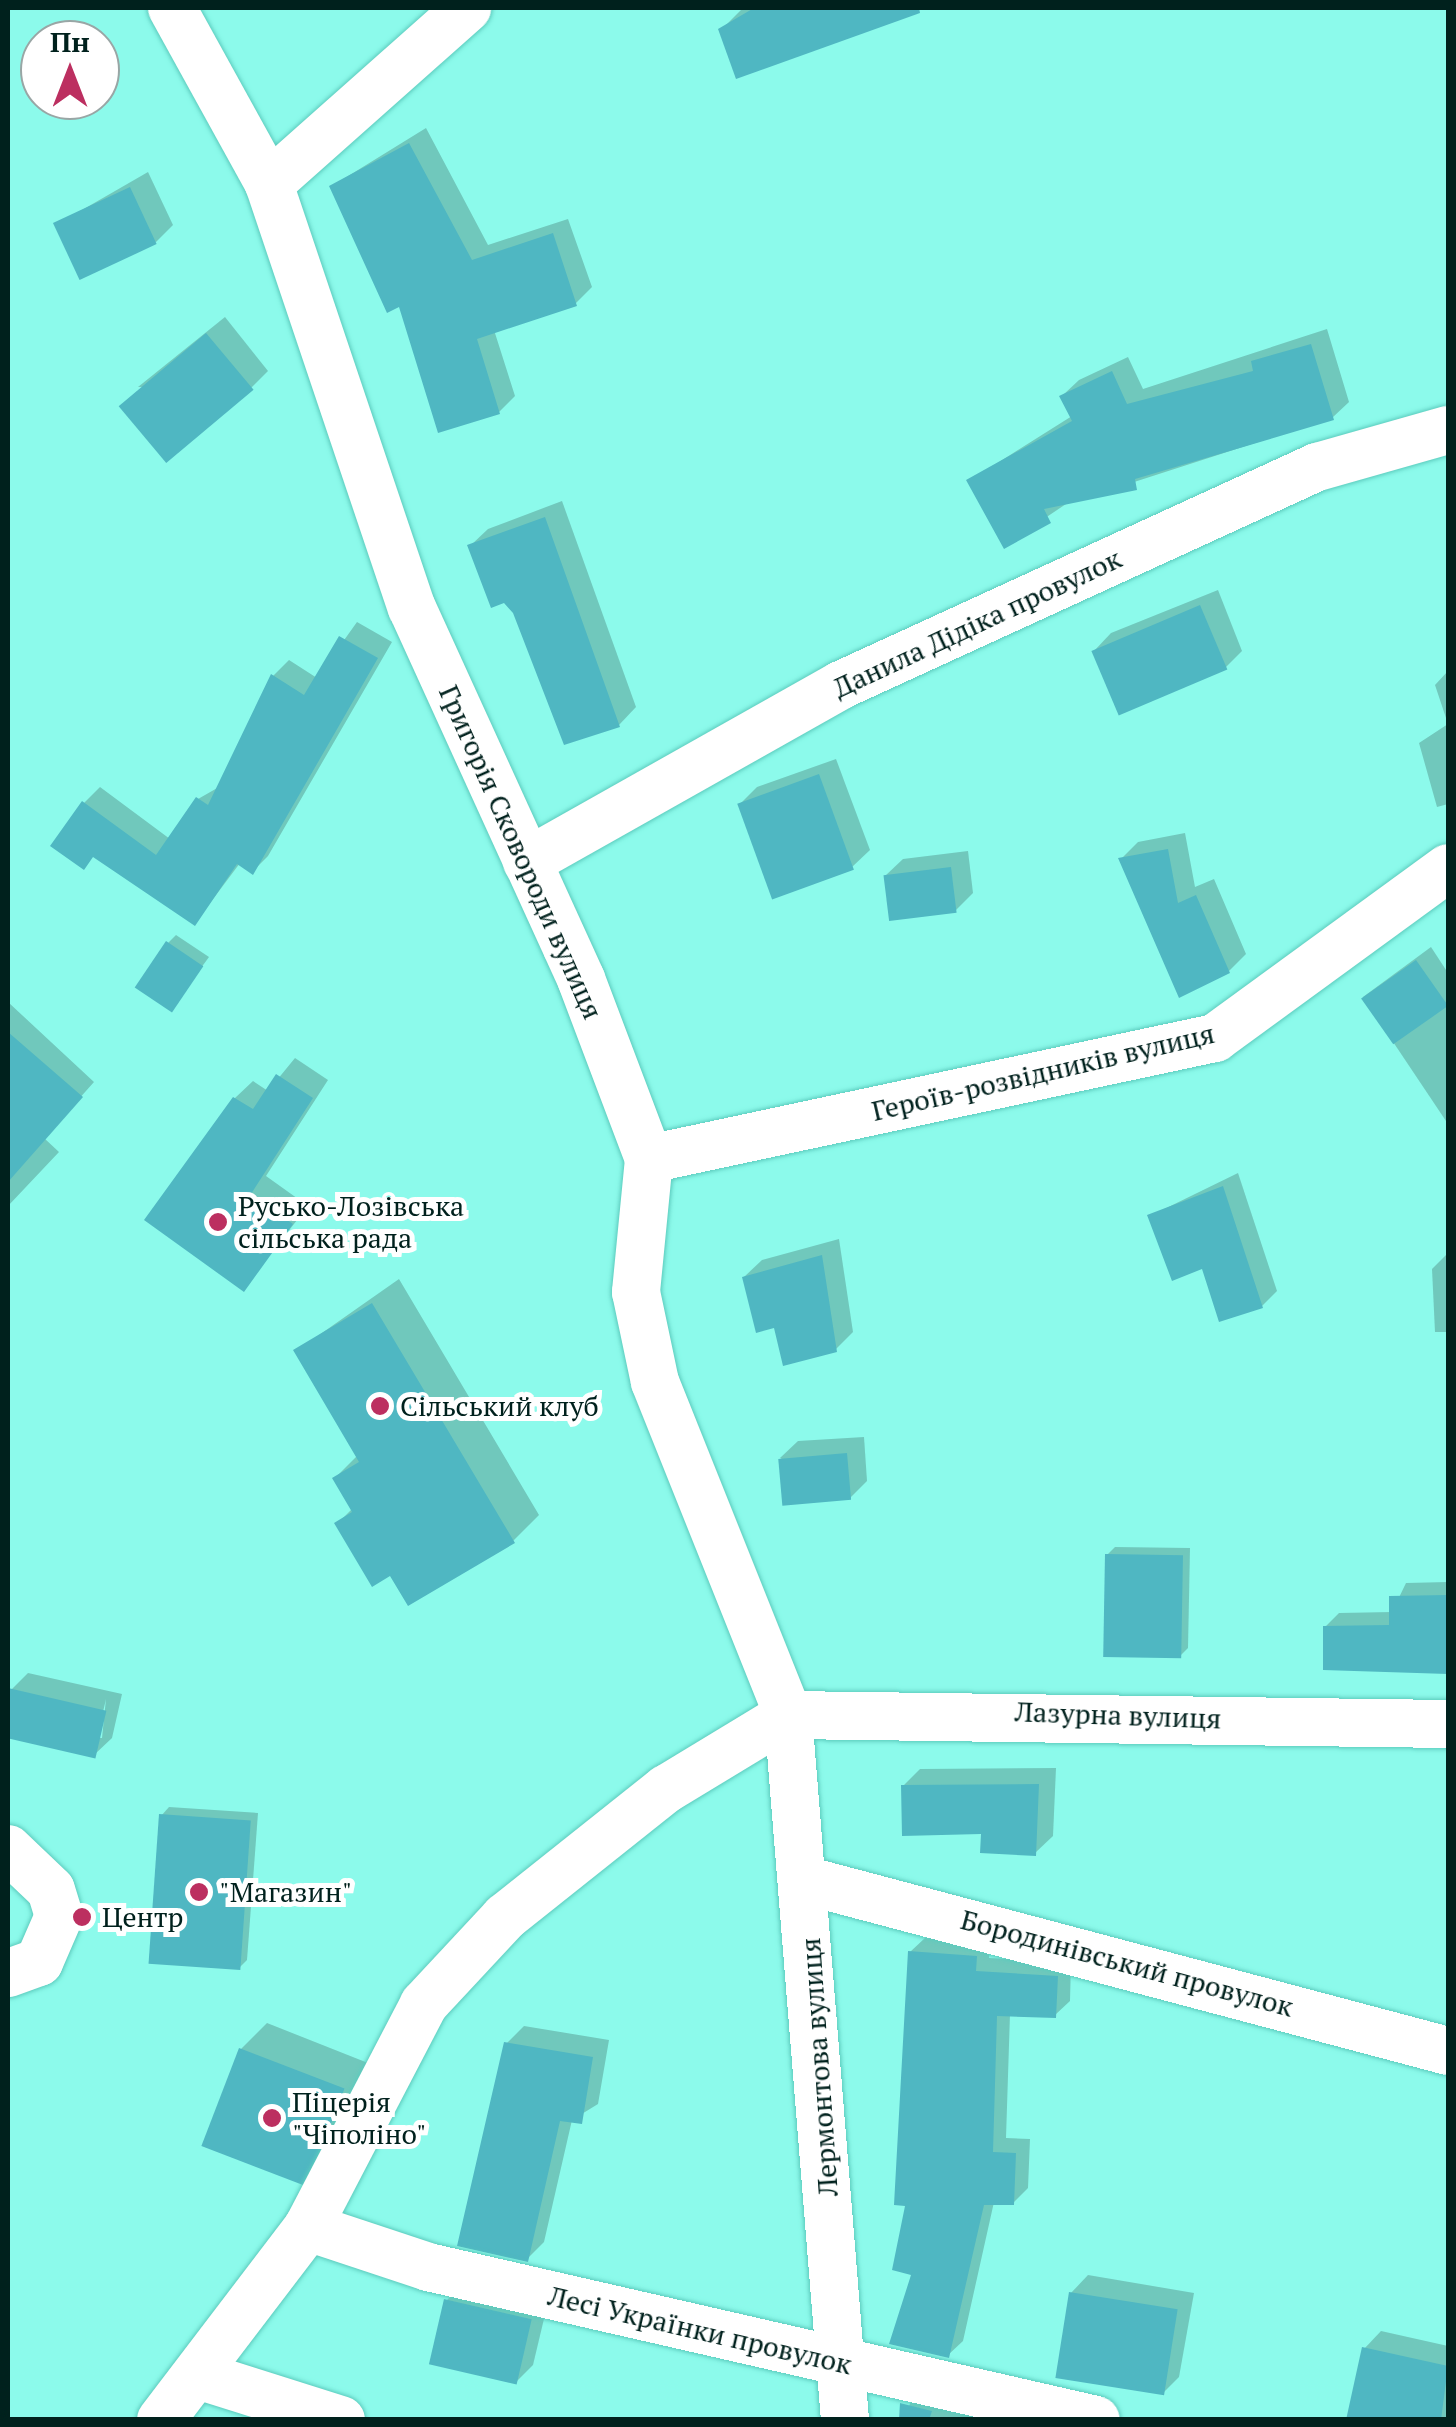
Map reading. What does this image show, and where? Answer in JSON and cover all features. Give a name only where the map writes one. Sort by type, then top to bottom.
[{"type":"street","name":"Григорія Сковороди вулиця","points":[[172,8],[270,184],[412,608],[527,862],[649,1159],[636,1292],[655,1382],[788,1715]]},
{"type":"street","points":[[270,184],[467,8]]},
{"type":"street","name":"Данила Дідіка провулок","points":[[527,862],[634,794],[878,668],[1317,467],[1448,430]]},
{"type":"street","name":"Героїв-розвідників вулиця","points":[[649,1159],[1215,1038],[1448,868]]},
{"type":"street","points":[[162,2420],[308,2227],[424,2004],[491,1932],[666,1789],[788,1715]]},
{"type":"street","name":"Лазурна вулиця","points":[[788,1715],[1448,1724]]},
{"type":"street","name":"Лермонтова вулиця","points":[[788,1715],[844,2420]]},
{"type":"street","points":[[8,1849],[51,1890],[55,1941],[39,1962],[8,1973]]},
{"type":"street","name":"Бородинівський провулок","points":[[804,1880],[1448,2051]]},
{"type":"street","name":"Лесі Українки провулок","points":[[308,2227],[428,2267],[1096,2420]]},
{"type":"street","points":[[198,2375],[341,2420]]},
{"type":"building","points":[[754,8],[919,8],[920,13],[736,79],[718,29]]},
{"type":"building","points":[[409,143],[472,260],[553,233],[577,306],[477,339],[500,414],[438,433],[399,307],[387,313],[329,186]]},
{"type":"building","points":[[130,187],[157,244],[80,280],[53,223]]},
{"type":"building","points":[[206,333],[254,390],[166,463],[119,406]]},
{"type":"building","points":[[1311,344],[1334,420],[1135,479],[1137,490],[1044,509],[1051,523],[1004,549],[966,480],[1072,421],[1059,396],[1112,371],[1127,404],[1253,371],[1251,361]]},
{"type":"building","points":[[545,517],[620,727],[564,745],[513,613],[504,603],[491,608],[467,545]]},
{"type":"building","points":[[1200,605],[1227,669],[1119,716],[1091,651]]},
{"type":"building","points":[[339,636],[378,658],[253,875],[237,864],[195,926],[93,857],[84,870],[50,846],[82,801],[156,855],[196,797],[208,805],[271,674],[304,695]]},
{"type":"building","points":[[819,774],[854,870],[772,900],[737,804]]},
{"type":"building","points":[[1168,849],[1178,903],[1196,895],[1230,973],[1179,998],[1118,858]]},
{"type":"building","points":[[951,867],[957,913],[889,921],[884,875]]},
{"type":"building","points":[[166,941],[203,966],[172,1013],[135,987]]},
{"type":"building","points":[[1416,960],[1448,1006],[1393,1044],[1361,998]]},
{"type":"building","points":[[8,1032],[83,1097],[8,1182]]},
{"type":"building","points":[[276,1074],[313,1098],[251,1194],[293,1224],[244,1292],[144,1220],[233,1097],[253,1109]]},
{"type":"building","points":[[1223,1186],[1263,1308],[1219,1322],[1202,1269],[1172,1281],[1147,1215]]},
{"type":"building","points":[[822,1255],[837,1352],[783,1366],[774,1328],[756,1333],[742,1277]]},
{"type":"building","name":"Сільський клуб","points":[[372,1303],[515,1543],[408,1606],[390,1576],[372,1587],[334,1523],[352,1512],[332,1478],[359,1462],[293,1350]]},
{"type":"building","points":[[847,1453],[851,1500],[782,1506],[778,1459]]},
{"type":"building","points":[[1105,1554],[1183,1555],[1181,1658],[1103,1657]]},
{"type":"building","points":[[1448,1595],[1448,1674],[1323,1670],[1323,1626],[1389,1625],[1389,1596]]},
{"type":"building","points":[[8,1688],[106,1711],[95,1758],[8,1738]]},
{"type":"building","points":[[1039,1784],[1036,1856],[980,1853],[981,1834],[902,1836],[901,1785]]},
{"type":"building","name":"\"Магазин\"","points":[[159,1814],[251,1820],[240,1970],[149,1964]]},
{"type":"building","points":[[908,1951],[977,1956],[976,1971],[1058,1976],[1056,2018],[997,2016],[993,2152],[1016,2153],[1014,2205],[984,2205],[949,2358],[889,2344],[911,2275],[892,2270],[905,2206],[894,2205]]},
{"type":"building","points":[[504,2042],[593,2057],[582,2124],[560,2121],[528,2262],[457,2246]]},
{"type":"building","name":"Піцерія \"Чіполіно\"","points":[[239,2048],[344,2088],[307,2187],[201,2146]]},
{"type":"building","points":[[1069,2292],[1178,2309],[1164,2395],[1055,2378]]},
{"type":"building","points":[[444,2299],[532,2319],[517,2385],[429,2364]]},
{"type":"building","points":[[1362,2347],[1448,2366],[1441,2420],[1346,2420]]},
{"type":"building","points":[[900,2403],[932,2411],[929,2420],[899,2420]]},
{"type":"place","name":"Русько-Лозівська сільська рада","points":[[218,1222]]},
{"type":"place","name":"Сільський клуб","points":[[380,1406]]},
{"type":"place","name":"\"Магазин\"","points":[[199,1892]]},
{"type":"place","name":"Центр","points":[[82,1917]]},
{"type":"place","name":"Піцерія \"Чіполіно\"","points":[[272,2118]]}]
